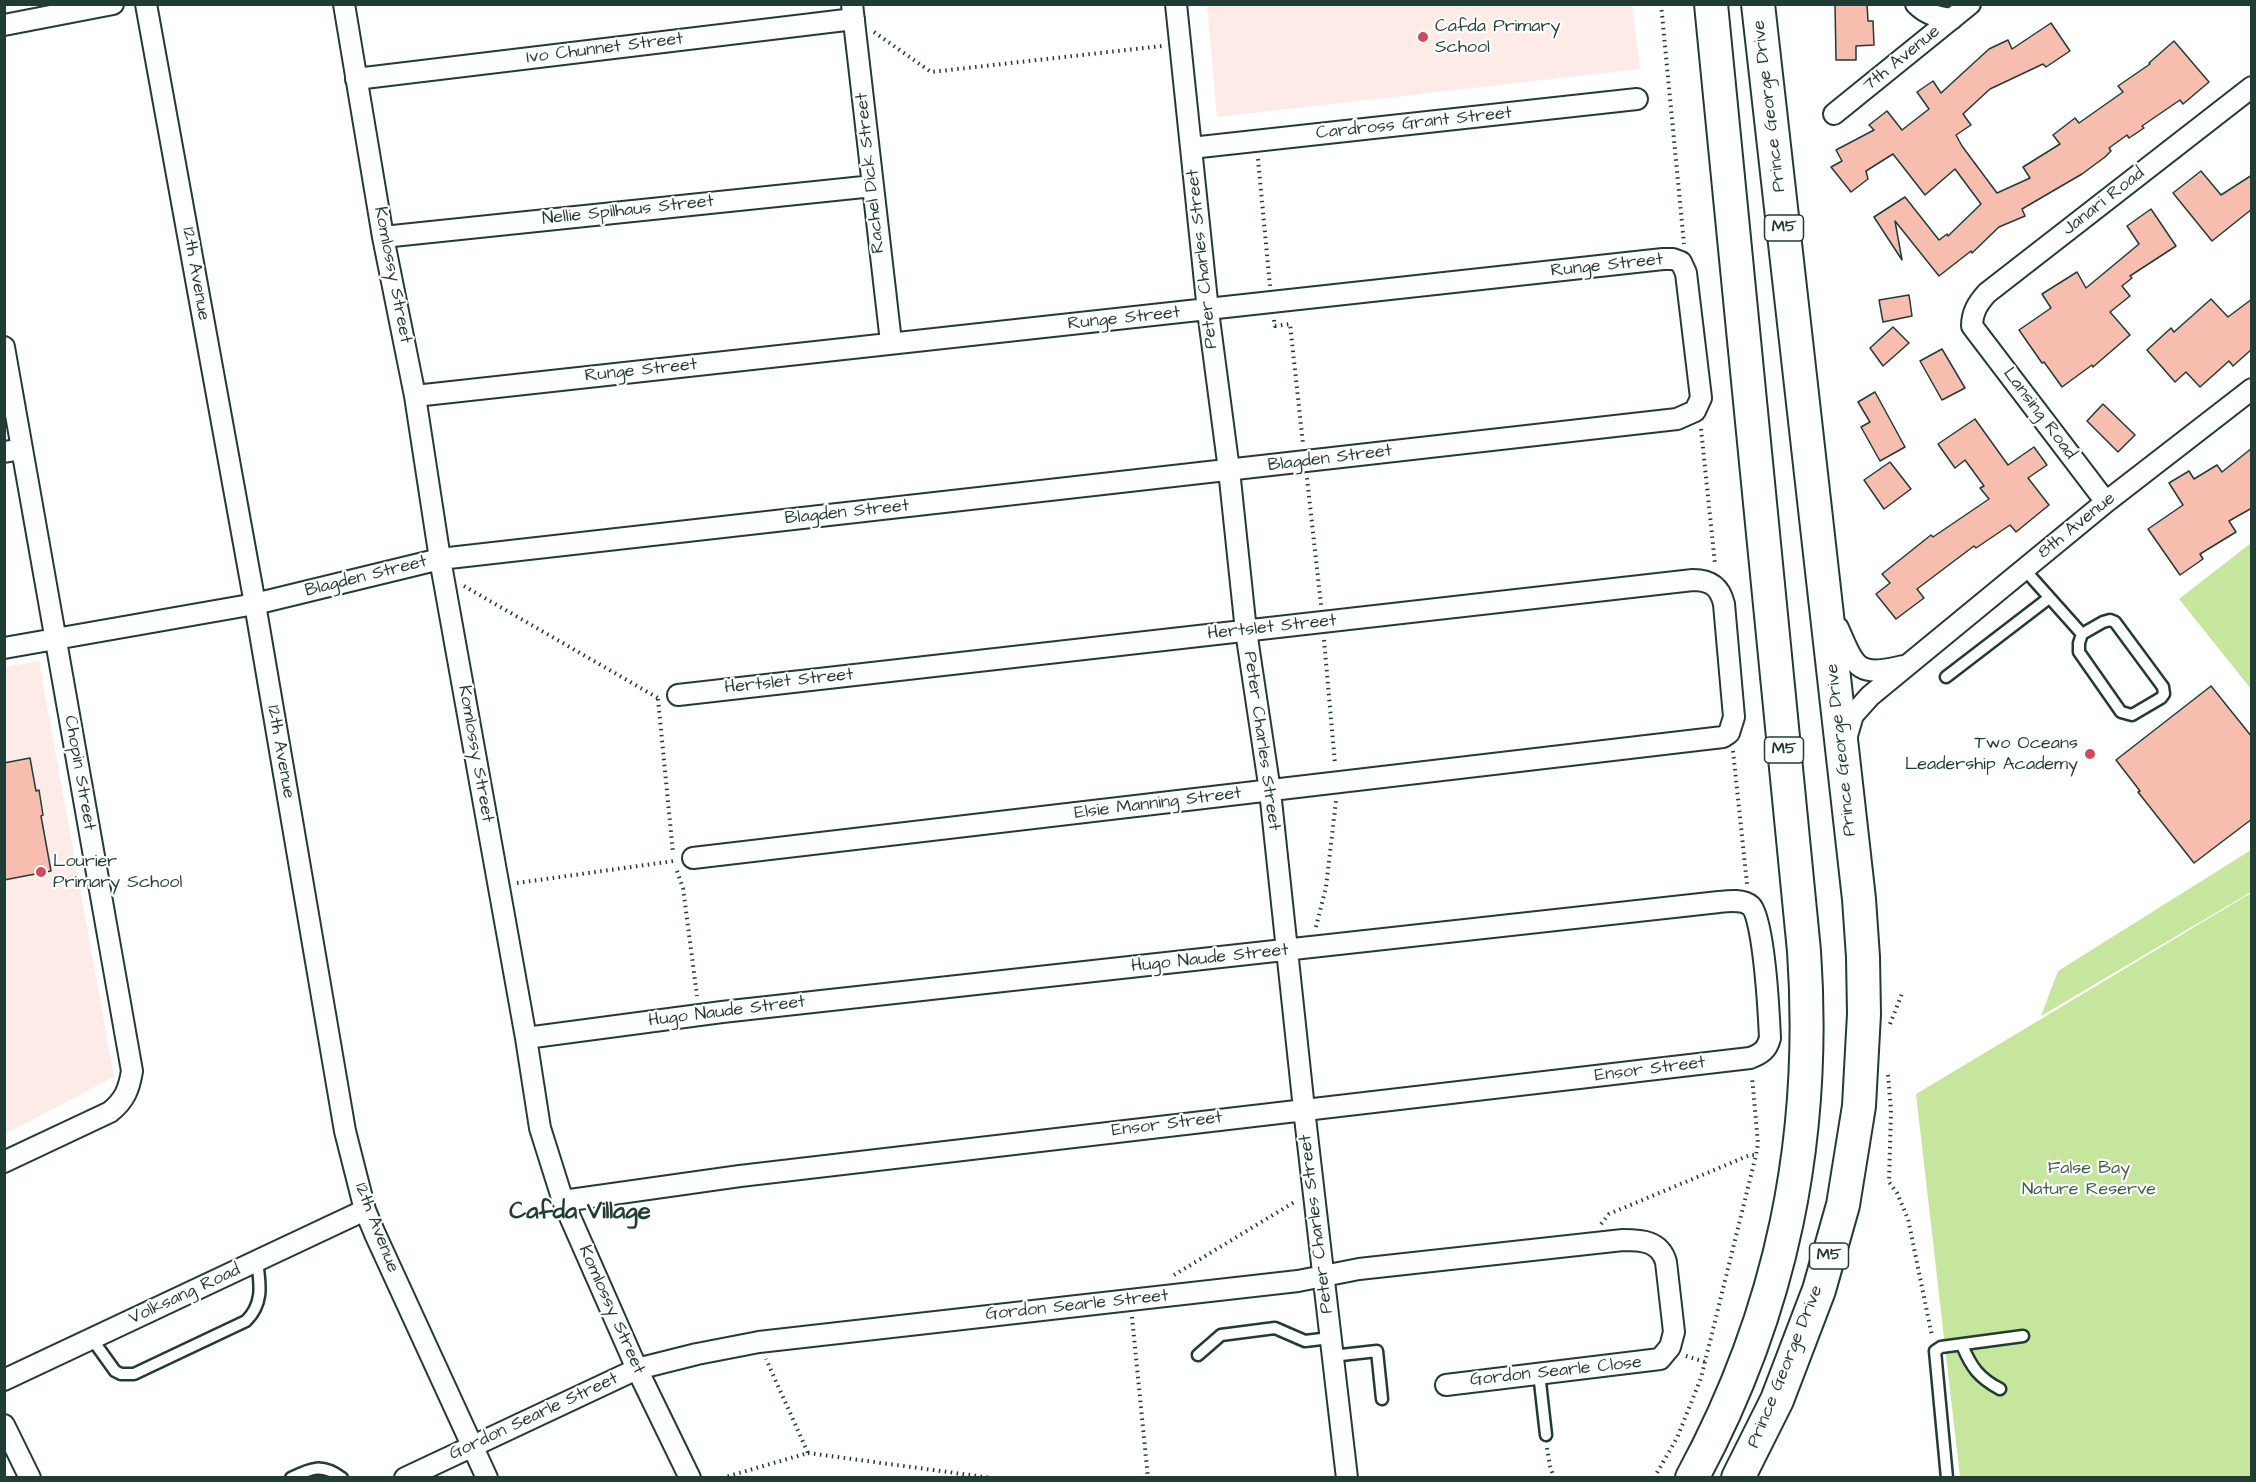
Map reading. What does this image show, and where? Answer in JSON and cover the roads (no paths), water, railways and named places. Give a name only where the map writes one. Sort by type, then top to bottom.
[{"type":"main road","name":"M5","points":[[1692,1478],[1738,1381],[1776,1274],[1794,1192],[1808,1055],[1804,951],[1711,4]]},
{"type":"main road","name":"Prince George Drive","points":[[1738,1478],[1777,1400],[1819,1290],[1843,1205],[1859,1106],[1864,1014],[1863,957],[1844,764],[1758,4]]},
{"type":"street","points":[[4,25],[113,4]]},
{"type":"street","name":"12th Avenue","points":[[146,4],[255,604],[345,1131],[365,1210],[487,1478]]},
{"type":"street","name":"Komlossy Street","points":[[344,4],[383,237],[415,396],[440,559],[540,1128],[562,1201],[637,1369],[690,1478]]},
{"type":"street","name":"Peter Charles Street","points":[[1176,4],[1208,311],[1229,470],[1246,631],[1270,791],[1286,951],[1347,1478]]},
{"type":"street","points":[[1916,4],[1923,11],[1936,16],[1952,18]]},
{"type":"street","name":"7th Avenue","points":[[1834,114],[1970,4]]},
{"type":"street","name":"Ivo Chunnet Street","points":[[356,80],[853,11]]},
{"type":"street","name":"Rachel Dick Street","points":[[853,11],[891,342]]},
{"type":"street","name":"Janari Road","points":[[1972,326],[1975,309],[1987,293],[2252,87]]},
{"type":"street","name":"Cardross Grant Street","points":[[1191,148],[1637,99]]},
{"type":"street","name":"Nellie Spilhaus Street","points":[[383,237],[873,186]]},
{"type":"street","name":"Runge Street","points":[[415,396],[891,342],[1208,311],[1673,259],[1681,262],[1686,273],[1700,381],[1701,398],[1698,418]]},
{"type":"street","name":"Lansing Road","points":[[1972,326],[2106,502]]},
{"type":"street","name":"Chopin Street","points":[[4,346],[13,451],[55,639],[132,1071],[128,1092],[111,1112],[4,1162]]},
{"type":"street","name":"8th Avenue","points":[[1844,764],[1847,735],[1853,715],[1862,703],[2106,502],[2252,389]]},
{"type":"street","name":"Blagden Street","points":[[4,648],[255,604],[440,559],[1698,418]]},
{"type":"street","name":"Hertslet Street","points":[[678,695],[1703,580],[1713,584],[1721,593],[1724,604],[1734,717],[1731,740]]},
{"type":"street","name":"8th Avenue","points":[[1825,598],[1847,651],[1857,665],[1878,672],[1906,665]]},
{"type":"street","name":"Elsie Manning Street","points":[[683,860],[1723,737],[1731,740]]},
{"type":"street","name":"Hugo Naude Street","points":[[526,1038],[699,1015],[1719,902],[1746,903],[1755,913],[1762,948],[1769,1021],[1768,1046]]},
{"type":"street","name":"Ensor Street","points":[[562,1201],[740,1176],[1750,1058],[1763,1052],[1768,1046]]},
{"type":"street","name":"Volksang Road","points":[[4,1380],[365,1210]]},
{"type":"street","name":"Gordon Searle Street","points":[[405,1478],[637,1369],[697,1354],[759,1342],[1298,1281],[1359,1269],[1583,1245],[1639,1240],[1648,1242],[1664,1253],[1674,1332],[1670,1347],[1664,1355]]},
{"type":"street","name":"Gordon Searle Close","points":[[1446,1384],[1652,1361],[1664,1355]]},
{"type":"street","points":[[4,1425],[30,1478]]},
{"type":"lane","points":[[2024,569],[2082,634]]},
{"type":"lane","points":[[1946,677],[2049,598]]},
{"type":"lane","points":[[2110,620],[2115,622],[2163,687],[2164,694],[2161,698],[2137,713],[2127,715],[2121,712],[2079,652],[2082,634],[2103,622],[2110,620]]},
{"type":"lane","points":[[92,1339],[115,1371],[128,1375],[145,1369],[246,1321],[256,1308],[261,1290],[257,1261]]},
{"type":"lane","points":[[1198,1355],[1221,1335],[1275,1328],[1305,1341],[1331,1347],[1377,1351],[1382,1399]]},
{"type":"lane","points":[[1947,1478],[1934,1354],[1938,1348],[2023,1336]]},
{"type":"lane","points":[[1962,1345],[1969,1364],[1978,1376],[2000,1389]]},
{"type":"lane","points":[[1539,1374],[1546,1435]]},
{"type":"lane","points":[[291,1478],[310,1468],[327,1470],[342,1478]]},
{"type":"place","name":"Cafda Primary School","points":[[1423,37]]},
{"type":"place","name":"Two Oceans Leadership Academy","points":[[2090,754]]},
{"type":"place","name":"Lourier Primary School","points":[[41,872]]},
{"type":"district","name":"Cafda Village","points":[[580,1213]]},
{"type":"park label","name":"False Bay Nature Reserve","points":[[2089,1179]]}]
